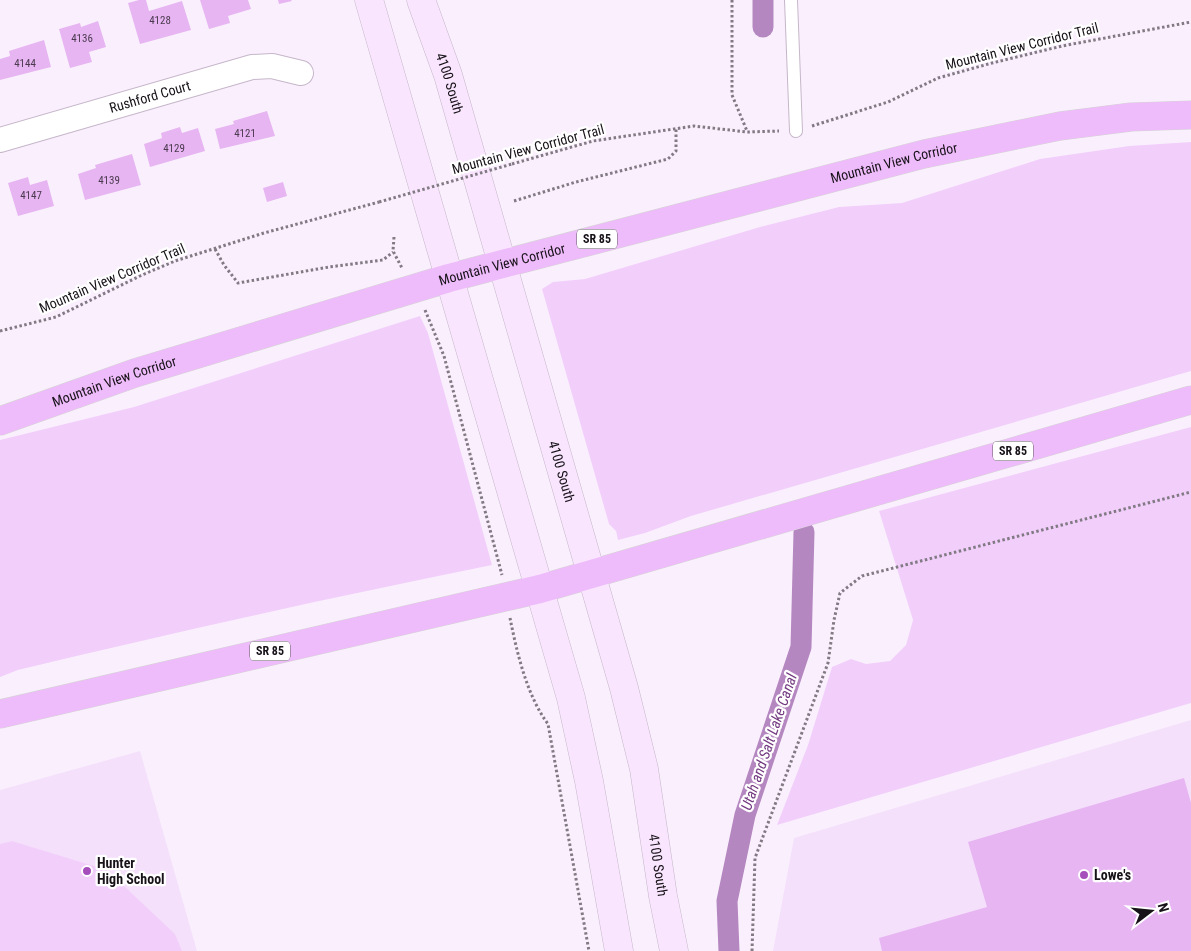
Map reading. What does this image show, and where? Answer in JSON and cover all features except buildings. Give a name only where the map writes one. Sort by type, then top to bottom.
[{"type":"highway","name":"Mountain View Corridor","points":[[0,421],[136,373],[448,278],[924,154],[992,139],[1131,117],[1191,115]]},
{"type":"highway","name":"SR 85","points":[[0,714],[540,590],[834,502],[1191,400]]},
{"type":"main road","points":[[368,0],[571,698],[589,781],[620,951]]},
{"type":"main road","name":"4100 South","points":[[421,0],[448,75],[635,728],[649,797],[662,896],[674,951]]},
{"type":"street","name":"Rushford Court","points":[[0,140],[252,67],[272,66],[301,73]]},
{"type":"lane","points":[[791,0],[796,131]]},
{"type":"path","points":[[732,0],[732,95],[747,132]]},
{"type":"path","name":"Mountain View Corridor Trail","points":[[0,331],[56,317],[142,274],[175,261],[264,233],[593,140],[694,126],[747,132],[796,131],[888,102],[938,78],[992,63],[1062,46],[1191,22]]},
{"type":"path","points":[[514,202],[576,182],[668,159],[676,151],[676,129]]},
{"type":"path","points":[[215,249],[224,265],[238,283],[329,267],[383,260],[394,253],[394,237]]},
{"type":"path","points":[[424,308],[444,356],[499,559]]},
{"type":"path","points":[[752,951],[755,858],[828,663],[840,593],[862,576],[1191,492]]},
{"type":"path","points":[[517,657],[526,675],[537,709],[548,724],[589,951]]},
{"type":"shaded area","points":[[1191,142],[1191,371],[691,516],[645,533],[618,540],[616,531],[609,524],[542,289],[553,282],[585,279],[760,227],[839,207],[902,203],[1040,159],[1129,146]]},
{"type":"shaded area","points":[[420,316],[428,333],[492,565],[195,629],[18,670],[0,677],[0,440],[134,407]]},
{"type":"shaded area","points":[[1191,427],[1191,703],[777,825],[808,745],[832,667],[851,659],[866,664],[890,661],[906,645],[913,620],[879,511]]},
{"type":"shaded area","points":[[1191,720],[1191,951],[773,951],[794,838]]},
{"type":"shaded area","name":"Hunter High School","points":[[140,751],[197,951],[0,951],[0,790]]},
{"type":"shaded area","points":[[12,841],[107,870],[175,934],[182,951],[0,951],[0,844]]},
{"type":"waterway","name":"Utah and Salt Lake Canal","points":[[763,0],[763,27]]},
{"type":"waterway","name":"Utah and Salt Lake Canal","points":[[729,951],[727,901],[745,815],[801,647],[804,532]]},
{"type":"place","name":"Hunter High School","points":[[87,871]]},
{"type":"place","name":"Lowe's","points":[[1084,875]]}]
